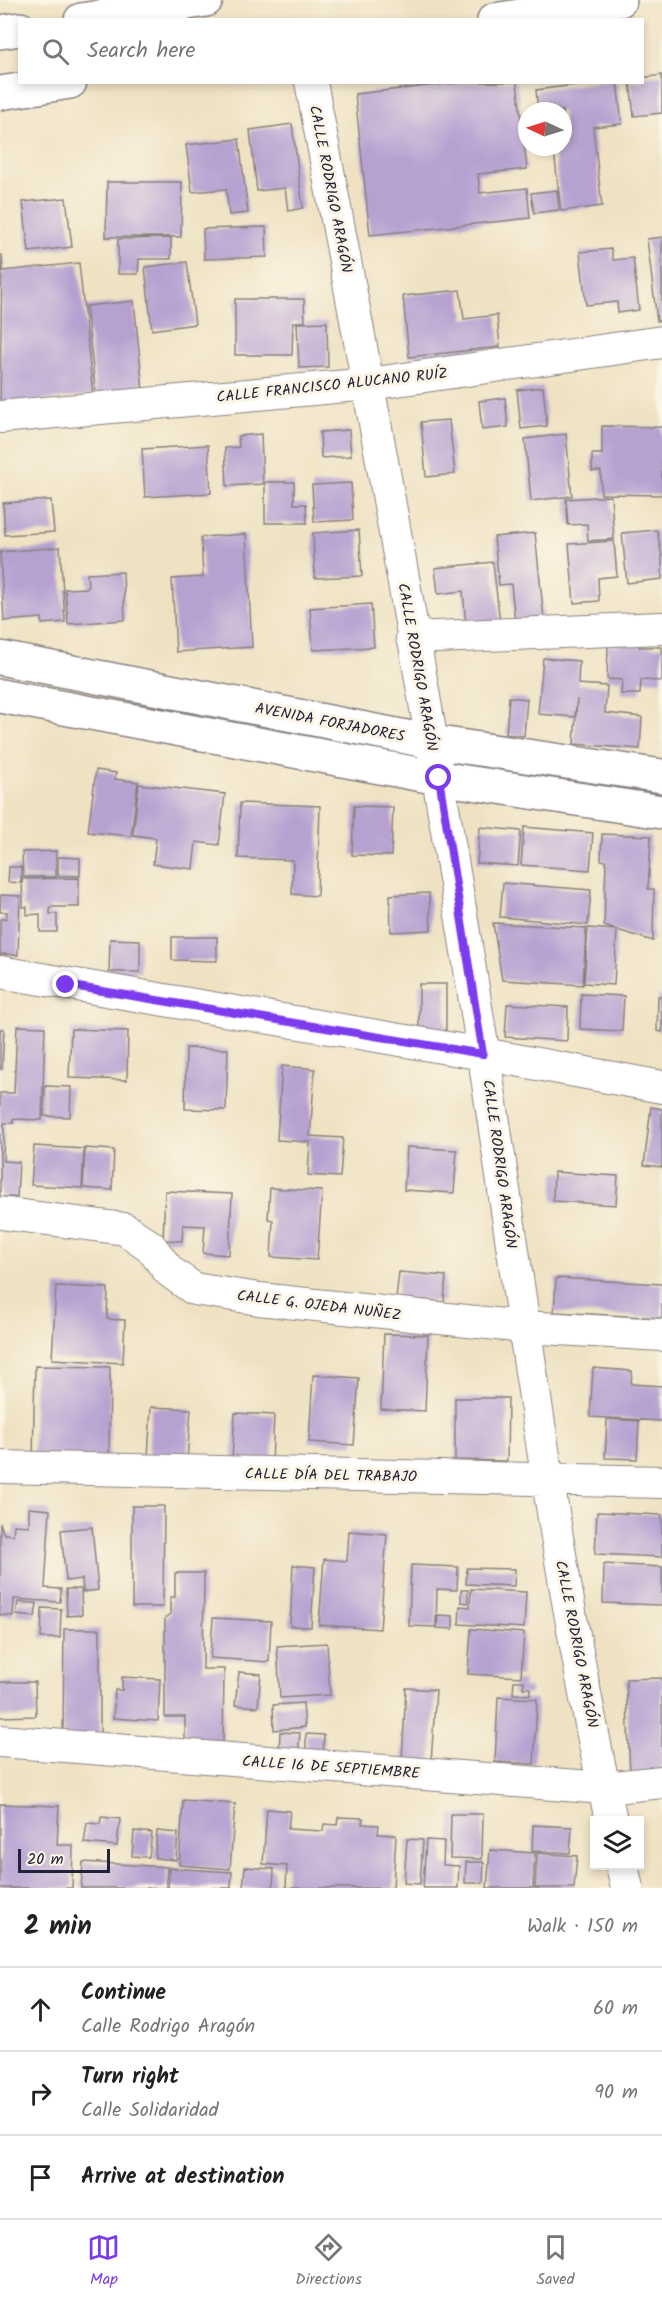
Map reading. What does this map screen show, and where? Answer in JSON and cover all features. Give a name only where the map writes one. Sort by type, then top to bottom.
[{"type":"main road","points":[[94,18],[206,0]]},
{"type":"main road","points":[[507,18],[620,0]]},
{"type":"main road","points":[[0,32],[18,29]]},
{"type":"main road","points":[[0,93],[57,84]]},
{"type":"main road","name":"AVENIDA FORJADORES","points":[[0,658],[432,742],[662,776]]},
{"type":"main road","points":[[0,696],[439,778],[662,812]]},
{"type":"street","name":"CALLE RODRIGO ARAGÓN","points":[[311,84],[369,384],[412,638],[439,778],[547,1481],[611,1816]]},
{"type":"street","name":"CALLE FRANCISCO ALUCANO RUÍZ","points":[[0,417],[369,384],[662,342]]},
{"type":"street","points":[[412,638],[662,628]]},
{"type":"street","points":[[0,972],[483,1054],[662,1087]]},
{"type":"street","name":"CALLE G. OJEDA NUÑEZ","points":[[0,1213],[125,1229],[150,1246],[169,1271],[194,1289],[259,1299],[524,1327],[662,1335]]},
{"type":"street","name":"CALLE DÍA DEL TRABAJO","points":[[0,1467],[662,1482]]},
{"type":"street","name":"CALLE 16 DE SEPTIEMBRE","points":[[0,1741],[604,1788],[662,1782]]},
{"type":"street","points":[[622,1870],[627,1888]]},
{"type":"building","points":[[662,75],[662,113],[634,116],[630,84],[644,84],[644,78]]},
{"type":"building","points":[[446,84],[517,84],[519,102],[518,156],[526,156],[527,169],[478,174],[480,193],[527,188],[530,218],[370,235],[355,94]]},
{"type":"building","points":[[583,84],[617,84],[622,124],[593,127],[602,206],[561,211],[555,156],[572,156],[572,102],[537,102],[536,90]]},
{"type":"building","points":[[292,124],[303,208],[288,211],[285,188],[257,191],[250,130]]},
{"type":"building","points":[[239,139],[248,213],[229,215],[226,189],[192,192],[186,145]]},
{"type":"building","points":[[107,182],[182,182],[181,237],[106,237]]},
{"type":"building","points":[[557,190],[559,210],[534,213],[531,193]]},
{"type":"building","points":[[66,198],[72,247],[29,252],[23,202]]},
{"type":"building","points":[[266,227],[267,257],[204,259],[203,229]]},
{"type":"building","points":[[662,237],[662,321],[657,321],[647,239]]},
{"type":"building","points":[[171,238],[171,259],[139,259],[138,274],[118,274],[118,239]]},
{"type":"building","points":[[611,249],[613,260],[633,258],[639,310],[618,313],[617,302],[586,305],[580,252]]},
{"type":"building","points":[[2,254],[3,271],[79,263],[93,395],[0,405]]},
{"type":"building","points":[[187,262],[195,324],[152,330],[145,267]]},
{"type":"building","points":[[460,290],[464,319],[497,315],[500,347],[409,357],[403,296]]},
{"type":"building","points":[[235,299],[304,299],[305,322],[293,322],[292,355],[235,355]]},
{"type":"building","points":[[134,301],[143,391],[96,396],[86,306]]},
{"type":"building","points":[[327,322],[328,367],[299,368],[297,323]]},
{"type":"building","points":[[543,387],[547,426],[521,429],[517,390]]},
{"type":"building","points":[[505,398],[508,427],[482,430],[479,401]]},
{"type":"building","points":[[449,420],[455,474],[426,477],[421,422]]},
{"type":"building","points":[[602,426],[662,427],[662,495],[601,494],[601,471],[592,471],[592,454],[602,454]]},
{"type":"building","points":[[349,430],[351,456],[321,458],[320,432]]},
{"type":"building","points":[[261,434],[263,484],[227,486],[225,448],[239,447],[238,436]]},
{"type":"building","points":[[566,434],[572,496],[531,501],[525,439]]},
{"type":"building","points":[[208,445],[211,493],[145,497],[142,449]]},
{"type":"building","points":[[265,482],[294,482],[294,504],[306,504],[307,523],[265,523]]},
{"type":"building","points":[[351,483],[353,520],[314,522],[312,485]]},
{"type":"building","points":[[611,496],[614,539],[588,541],[587,524],[568,525],[566,499]]},
{"type":"building","points":[[51,500],[54,532],[5,535],[3,503]]},
{"type":"building","points":[[359,530],[362,576],[315,578],[313,533]]},
{"type":"building","points":[[657,530],[662,557],[662,579],[627,583],[622,533]]},
{"type":"building","points":[[535,533],[544,619],[515,622],[511,584],[499,585],[494,537]]},
{"type":"building","points":[[246,534],[252,647],[176,652],[172,579],[203,577],[201,537]]},
{"type":"building","points":[[614,541],[617,576],[598,578],[599,601],[574,603],[569,544]]},
{"type":"building","points":[[60,547],[65,622],[42,624],[42,618],[4,621],[0,552]]},
{"type":"building","points":[[493,562],[500,623],[466,626],[463,591],[438,594],[435,568]]},
{"type":"building","points":[[123,572],[125,620],[68,624],[65,589],[88,588],[87,574]]},
{"type":"building","points":[[371,604],[374,647],[313,650],[310,608]]},
{"type":"building","points":[[620,640],[639,641],[639,647],[662,647],[662,681],[641,680],[640,694],[621,694],[622,680],[607,679],[608,645],[619,646]]},
{"type":"building","points":[[543,658],[579,661],[578,684],[607,686],[605,713],[642,717],[640,749],[574,744],[577,699],[575,717],[538,714]]},
{"type":"building","points":[[509,697],[527,699],[524,736],[506,734]]},
{"type":"building","points":[[96,770],[116,773],[115,779],[138,782],[131,836],[88,832]]},
{"type":"building","points":[[139,784],[225,794],[219,845],[196,842],[193,869],[153,864],[156,838],[133,835]]},
{"type":"building","points":[[240,803],[320,806],[317,896],[292,894],[293,860],[238,858]]},
{"type":"building","points":[[354,806],[393,807],[391,856],[352,855]]},
{"type":"building","points":[[480,827],[521,831],[518,866],[477,863]]},
{"type":"building","points":[[524,827],[593,833],[590,870],[521,865]]},
{"type":"building","points":[[602,834],[651,836],[648,889],[654,889],[653,941],[604,926],[606,861],[601,860]]},
{"type":"building","points":[[56,851],[56,877],[23,877],[22,852]]},
{"type":"building","points":[[58,857],[80,858],[80,876],[58,876]]},
{"type":"building","points":[[9,867],[21,867],[21,883],[8,882]]},
{"type":"building","points":[[79,878],[79,907],[50,907],[50,914],[57,914],[57,932],[40,932],[40,914],[27,915],[27,907],[23,907],[22,879]]},
{"type":"building","points":[[503,883],[591,890],[588,925],[500,917]]},
{"type":"building","points":[[429,893],[431,930],[391,932],[390,895]]},
{"type":"building","points":[[1,895],[20,896],[18,955],[0,954],[0,919],[6,919],[7,912],[0,912]]},
{"type":"building","points":[[493,923],[586,928],[583,985],[502,980]]},
{"type":"building","points":[[588,928],[617,930],[614,985],[584,983]]},
{"type":"building","points":[[172,937],[217,937],[217,961],[172,960]]},
{"type":"building","points":[[110,939],[140,940],[140,972],[109,972]]},
{"type":"building","points":[[419,984],[446,984],[446,1031],[419,1031]]},
{"type":"building","points":[[581,994],[624,996],[622,1031],[580,1029]]},
{"type":"building","points":[[658,996],[662,996],[662,1032],[657,1031]]},
{"type":"building","points":[[507,1004],[568,1007],[567,1041],[505,1037]]},
{"type":"building","points":[[17,1026],[45,1027],[42,1120],[13,1119],[13,1123],[4,1123],[3,1161],[19,1162],[17,1197],[0,1197],[0,1093],[14,1093]]},
{"type":"building","points":[[0,1029],[4,1029],[2,1069],[0,1069]]},
{"type":"building","points":[[71,1029],[128,1031],[127,1080],[69,1078]]},
{"type":"building","points":[[186,1048],[228,1049],[226,1110],[185,1109]]},
{"type":"building","points":[[282,1066],[315,1069],[310,1136],[343,1138],[340,1177],[308,1175],[310,1142],[277,1140]]},
{"type":"building","points":[[45,1086],[71,1087],[70,1117],[44,1116]]},
{"type":"building","points":[[651,1107],[662,1109],[662,1167],[644,1165]]},
{"type":"building","points":[[34,1146],[84,1149],[82,1188],[31,1185]]},
{"type":"building","points":[[407,1147],[457,1150],[454,1193],[404,1190]]},
{"type":"building","points":[[85,1148],[114,1150],[112,1190],[83,1188]]},
{"type":"building","points":[[554,1172],[618,1176],[616,1205],[553,1201]]},
{"type":"building","points":[[270,1188],[322,1191],[317,1260],[271,1257],[273,1220],[268,1219]]},
{"type":"building","points":[[165,1191],[232,1194],[229,1255],[203,1253],[205,1226],[183,1225],[182,1241],[163,1240]]},
{"type":"building","points":[[399,1272],[446,1276],[444,1302],[396,1298]]},
{"type":"building","points":[[556,1278],[662,1284],[662,1318],[554,1312]]},
{"type":"building","points":[[56,1286],[108,1288],[107,1319],[125,1320],[123,1363],[52,1359]]},
{"type":"building","points":[[384,1334],[428,1335],[425,1411],[381,1409]]},
{"type":"building","points":[[35,1366],[110,1367],[109,1460],[33,1459]]},
{"type":"building","points":[[593,1368],[632,1371],[631,1384],[662,1386],[662,1421],[590,1417]]},
{"type":"building","points":[[313,1375],[359,1378],[354,1445],[309,1442]]},
{"type":"building","points":[[455,1398],[508,1398],[507,1461],[455,1460]]},
{"type":"building","points":[[151,1407],[191,1409],[187,1460],[148,1457]]},
{"type":"building","points":[[235,1413],[274,1415],[272,1462],[232,1460]]},
{"type":"building","points":[[607,1419],[639,1421],[637,1459],[605,1458]]},
{"type":"building","points":[[132,1506],[164,1506],[163,1607],[132,1607]]},
{"type":"building","points":[[29,1508],[50,1510],[45,1588],[61,1589],[60,1602],[14,1599],[13,1616],[0,1615],[0,1523],[4,1534],[13,1535],[14,1525],[29,1526]]},
{"type":"building","points":[[597,1512],[662,1515],[662,1557],[595,1554]]},
{"type":"building","points":[[92,1527],[98,1590],[83,1592],[82,1579],[66,1581],[61,1530]]},
{"type":"building","points":[[349,1531],[387,1534],[380,1629],[319,1625],[324,1559],[347,1561]]},
{"type":"building","points":[[604,1564],[662,1567],[662,1605],[603,1603]]},
{"type":"building","points":[[293,1565],[315,1567],[311,1627],[290,1626]]},
{"type":"building","points":[[411,1565],[458,1567],[457,1590],[437,1589],[436,1627],[409,1626]]},
{"type":"building","points":[[467,1568],[515,1569],[514,1586],[466,1584]]},
{"type":"building","points":[[175,1573],[204,1573],[203,1669],[224,1669],[223,1747],[185,1746],[185,1717],[165,1717],[165,1618],[170,1614],[170,1597],[175,1597]]},
{"type":"building","points":[[66,1589],[81,1589],[82,1615],[67,1616]]},
{"type":"building","points":[[471,1589],[526,1592],[524,1628],[459,1624],[460,1606],[470,1607]]},
{"type":"building","points":[[461,1590],[468,1590],[468,1603],[461,1602]]},
{"type":"building","points":[[18,1602],[37,1603],[35,1617],[16,1615]]},
{"type":"building","points":[[42,1608],[61,1609],[60,1638],[41,1638]]},
{"type":"building","points":[[438,1615],[453,1616],[453,1629],[437,1628]]},
{"type":"building","points":[[213,1618],[271,1621],[269,1662],[210,1658]]},
{"type":"building","points":[[64,1629],[100,1629],[100,1736],[63,1736]]},
{"type":"building","points":[[471,1629],[524,1633],[521,1677],[468,1674]]},
{"type":"building","points":[[327,1643],[330,1695],[280,1698],[277,1646]]},
{"type":"building","points":[[239,1672],[261,1674],[258,1707],[235,1705]]},
{"type":"building","points":[[122,1677],[160,1679],[158,1721],[113,1718],[115,1690],[122,1690]]},
{"type":"building","points":[[662,1678],[662,1772],[630,1774],[626,1679]]},
{"type":"building","points":[[514,1681],[524,1681],[523,1688],[530,1688],[530,1695],[513,1694]]},
{"type":"building","points":[[0,1682],[35,1682],[36,1716],[0,1717]]},
{"type":"building","points":[[406,1688],[436,1690],[431,1762],[402,1760]]},
{"type":"building","points":[[498,1697],[537,1699],[534,1764],[495,1762]]},
{"type":"building","points":[[303,1703],[305,1727],[274,1730],[273,1705]]},
{"type":"building","points":[[280,1732],[300,1733],[298,1757],[279,1756]]},
{"type":"building","points":[[306,1734],[324,1735],[323,1761],[306,1760]]},
{"type":"building","points":[[183,1800],[235,1804],[230,1869],[179,1865]]},
{"type":"building","points":[[0,1804],[59,1806],[57,1845],[73,1845],[72,1888],[0,1888]]},
{"type":"building","points":[[267,1809],[290,1811],[288,1829],[323,1831],[324,1824],[337,1825],[338,1817],[363,1818],[362,1824],[379,1825],[378,1834],[396,1835],[393,1888],[286,1888],[287,1866],[263,1864]]},
{"type":"building","points":[[451,1814],[483,1814],[482,1859],[450,1858]]},
{"type":"building","points":[[101,1817],[120,1819],[117,1846],[84,1843],[87,1823],[100,1824]]},
{"type":"building","points":[[533,1825],[572,1827],[570,1853],[532,1851]]},
{"type":"building","points":[[134,1831],[152,1833],[149,1857],[132,1856]]},
{"type":"building","points":[[157,1831],[178,1833],[176,1860],[155,1858]]},
{"type":"building","points":[[407,1839],[423,1840],[420,1884],[404,1883]]},
{"type":"building","points":[[426,1840],[444,1841],[443,1865],[459,1866],[458,1888],[423,1888]]},
{"type":"building","points":[[490,1850],[535,1853],[533,1888],[487,1888]]},
{"type":"building","points":[[537,1853],[577,1856],[574,1888],[535,1888]]},
{"type":"building","points":[[83,1862],[167,1867],[166,1888],[81,1888]]},
{"type":"building","points":[[466,1862],[484,1862],[483,1883],[465,1883]]},
{"type":"building","points":[[245,1867],[274,1869],[273,1888],[243,1888]]},
{"type":"building","points":[[169,1868],[232,1872],[231,1888],[168,1888]]},
{"type":"route","points":[[66,985],[483,1054],[439,778]]}]
